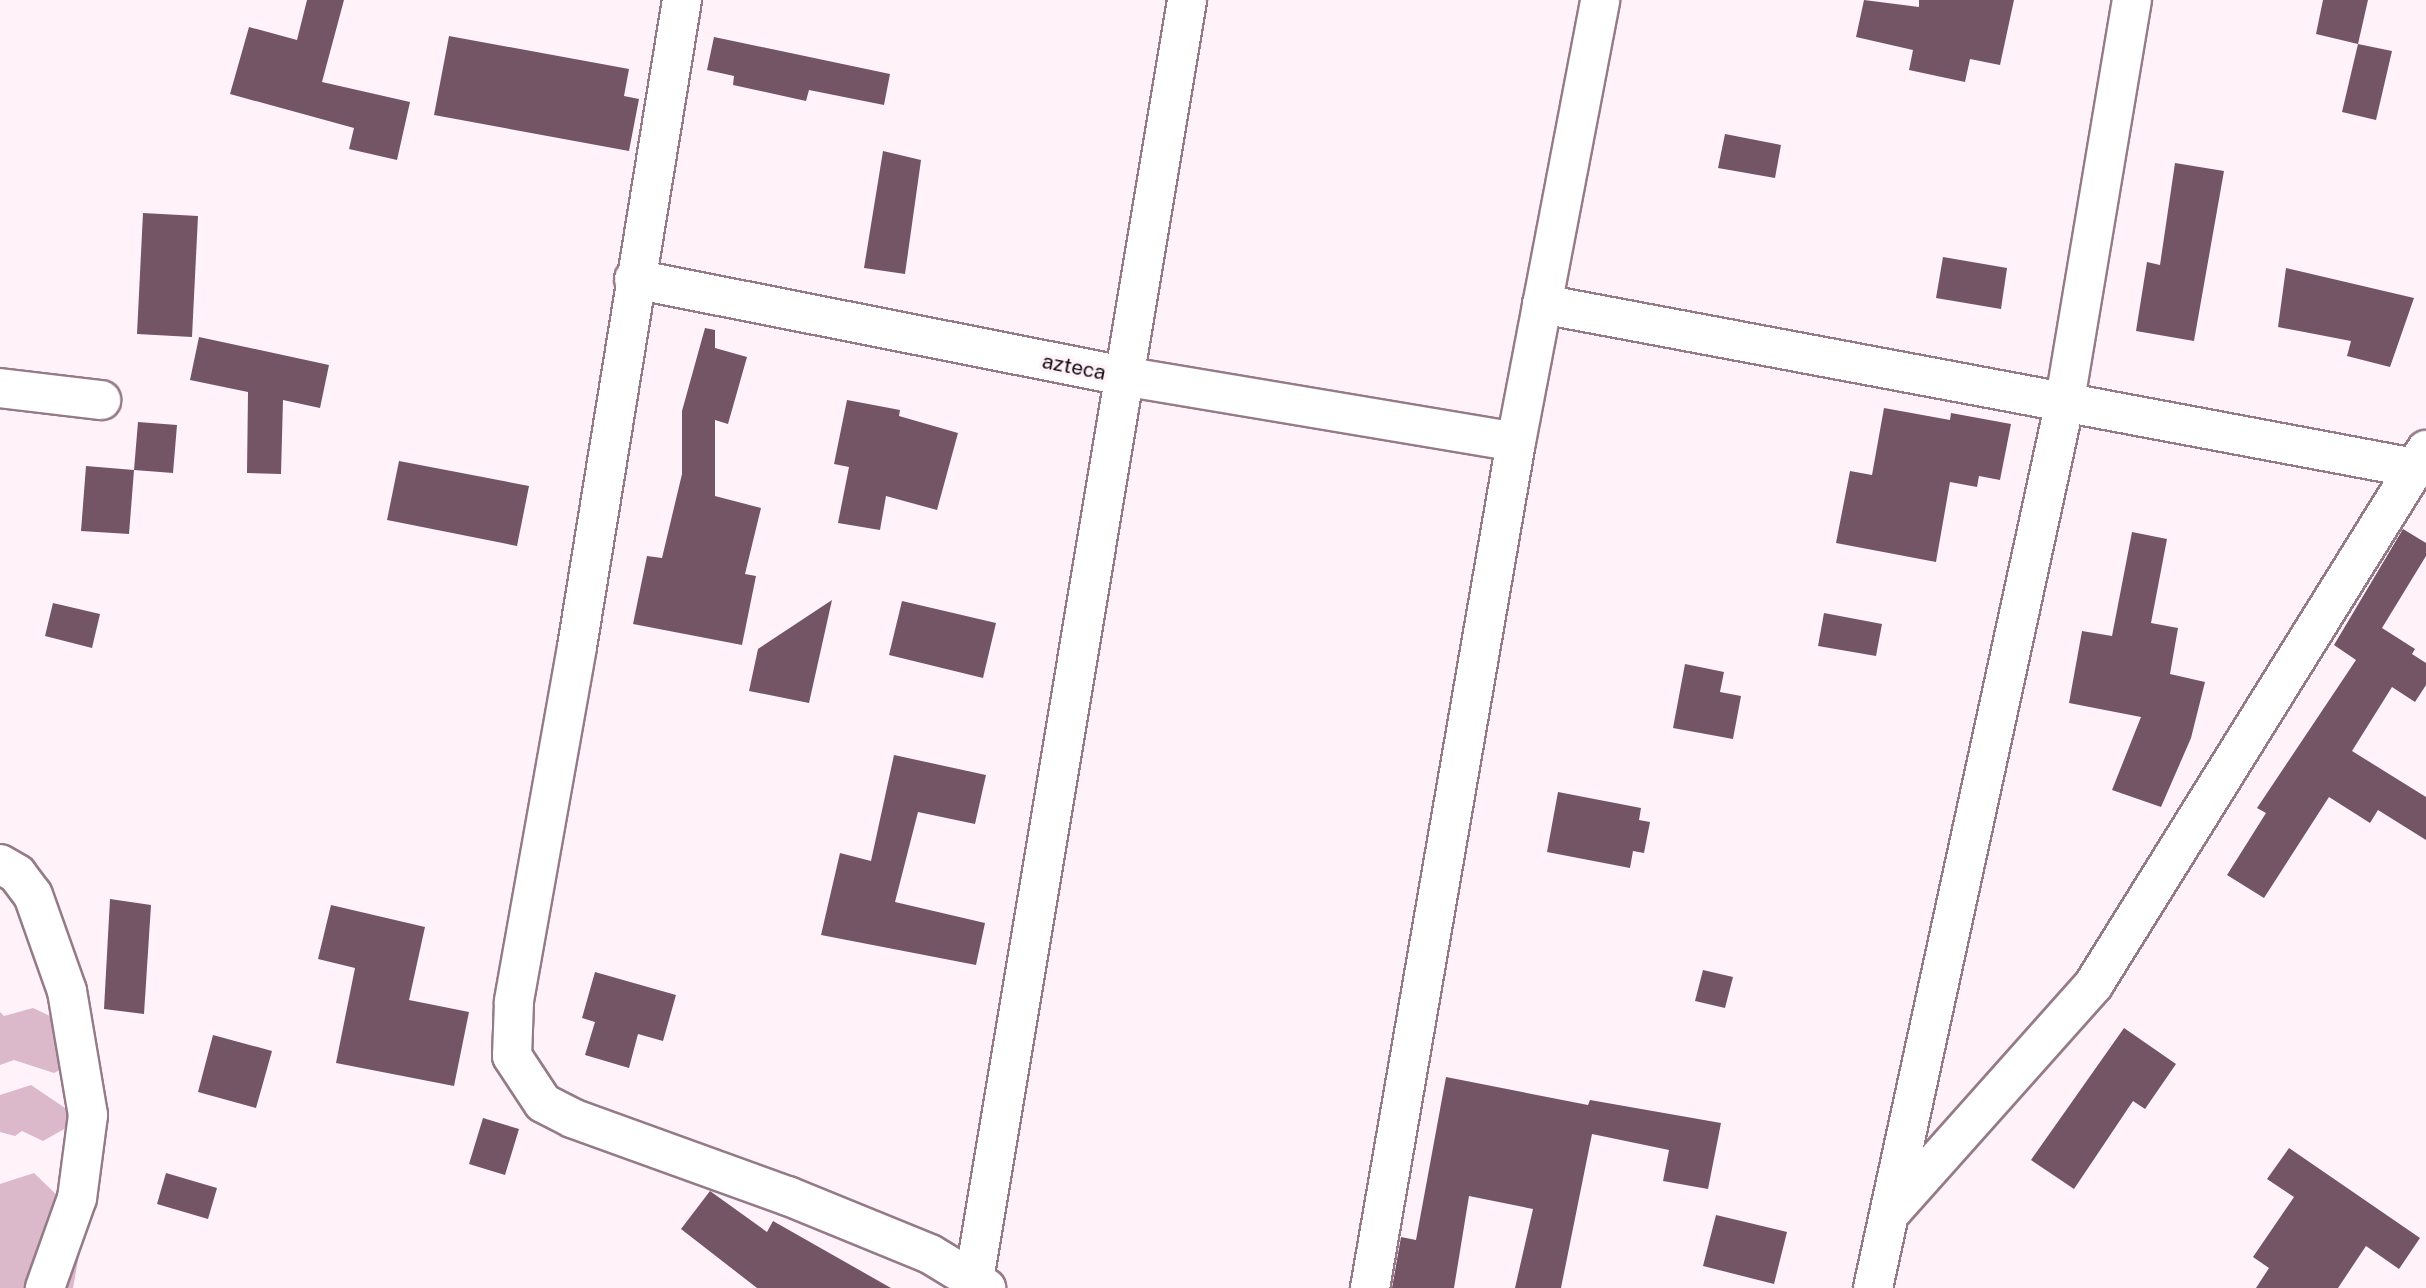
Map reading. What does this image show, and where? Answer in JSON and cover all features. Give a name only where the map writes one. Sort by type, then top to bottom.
[{"type":"street","points":[[682,0],[634,279],[577,647],[514,1002],[512,1056],[542,1103],[572,1118],[788,1196],[930,1254],[980,1284],[1122,376],[1187,0]]},
{"type":"street","points":[[1370,1288],[1516,442],[1600,0]]},
{"type":"street","points":[[1873,1288],[2064,406],[2132,0]]},
{"type":"street","name":"azteca","points":[[634,279],[1122,376],[1516,442]]},
{"type":"street","points":[[1542,304],[2064,406],[2420,459],[2094,984],[1890,1214]]},
{"type":"street","points":[[0,388],[101,400]]},
{"type":"street","points":[[0,864],[17,874],[33,895],[67,991],[88,1115],[78,1198],[45,1288]]},
{"type":"shaded area","points":[[33,1008],[67,1024],[70,1065],[54,1073],[14,1060],[0,1065],[0,1012],[4,1016]]},
{"type":"shaded area","points":[[31,1085],[68,1110],[66,1128],[43,1141],[22,1131],[15,1136],[0,1132],[0,1095]]},
{"type":"shaded area","points":[[34,1173],[67,1205],[75,1227],[79,1255],[73,1288],[0,1288],[0,1184]]},
{"type":"building","points":[[307,0],[344,0],[322,82],[410,102],[397,160],[349,149],[354,128],[230,94],[249,27],[297,40]]},
{"type":"building","points":[[1864,0],[1919,7],[1919,0],[2014,0],[2000,65],[1970,59],[1965,82],[1909,70],[1913,50],[1856,37]]},
{"type":"building","points":[[2323,0],[2368,0],[2358,44],[2316,34]]},
{"type":"building","points":[[449,36],[629,69],[624,96],[639,99],[629,151],[434,115]]},
{"type":"building","points":[[714,37],[890,74],[884,105],[809,90],[806,101],[733,85],[734,76],[707,70]]},
{"type":"building","points":[[2358,44],[2392,51],[2376,120],[2342,112]]},
{"type":"building","points":[[1725,134],[1781,145],[1775,178],[1718,168]]},
{"type":"building","points":[[883,151],[921,160],[905,274],[864,268]]},
{"type":"building","points":[[2175,163],[2224,171],[2194,341],[2136,331],[2147,262],[2160,265]]},
{"type":"building","points":[[143,213],[198,216],[192,337],[137,334]]},
{"type":"building","points":[[1943,257],[2007,268],[2001,309],[1936,298]]},
{"type":"building","points":[[2286,268],[2414,298],[2390,367],[2347,356],[2351,341],[2278,327]]},
{"type":"building","points":[[705,328],[715,330],[715,348],[747,357],[728,424],[715,420],[715,496],[761,508],[745,574],[756,576],[742,645],[633,624],[647,556],[662,558],[682,474],[682,411]]},
{"type":"building","points":[[199,337],[329,365],[320,408],[283,400],[281,474],[247,473],[248,392],[190,380]]},
{"type":"building","points":[[847,400],[900,410],[899,416],[958,433],[937,510],[886,496],[880,530],[838,523],[849,467],[834,464]]},
{"type":"building","points":[[1884,408],[1950,420],[1951,413],[2011,424],[2000,480],[1979,476],[1977,487],[1950,482],[1936,562],[1836,543],[1850,471],[1872,475]]},
{"type":"building","points":[[138,422],[177,425],[173,473],[134,470]]},
{"type":"building","points":[[399,461],[529,486],[517,546],[387,520]]},
{"type":"building","points":[[86,466],[134,470],[129,534],[81,531]]},
{"type":"building","points":[[2403,529],[2426,543],[2426,556],[2382,628],[2415,649],[2412,654],[2426,663],[2426,685],[2415,702],[2392,687],[2352,751],[2426,797],[2426,840],[2378,810],[2370,823],[2329,797],[2264,898],[2227,875],[2266,813],[2257,808],[2356,660],[2334,645]]},
{"type":"building","points":[[2132,532],[2167,539],[2151,623],[2178,628],[2170,674],[2205,682],[2191,738],[2161,807],[2112,790],[2141,717],[2069,703],[2082,631],[2112,636]]},
{"type":"building","points":[[832,600],[809,703],[749,691],[758,649]]},
{"type":"building","points":[[902,601],[996,623],[983,678],[889,655]]},
{"type":"building","points":[[53,603],[100,614],[92,648],[45,636]]},
{"type":"building","points":[[1824,613],[1882,624],[1876,656],[1818,646]]},
{"type":"building","points":[[1685,664],[1724,672],[1720,692],[1741,696],[1733,739],[1673,728]]},
{"type":"building","points":[[894,755],[986,775],[975,824],[918,812],[895,902],[985,923],[976,965],[821,935],[840,853],[871,861]]},
{"type":"building","points":[[1558,792],[1641,808],[1639,820],[1650,822],[1644,853],[1633,851],[1630,868],[1547,852]]},
{"type":"building","points":[[110,899],[151,905],[144,1014],[104,1009]]},
{"type":"building","points":[[331,905],[425,927],[409,1000],[469,1012],[454,1086],[336,1063],[355,968],[318,959]]},
{"type":"building","points":[[1703,970],[1733,977],[1725,1008],[1695,1001]]},
{"type":"building","points":[[595,972],[676,995],[663,1041],[638,1034],[629,1068],[585,1055],[595,1022],[582,1018]]},
{"type":"building","points":[[2124,1028],[2176,1064],[2145,1109],[2133,1101],[2074,1189],[2031,1160]]},
{"type":"building","points":[[213,1035],[272,1051],[256,1108],[198,1092]]},
{"type":"building","points":[[1446,1077],[1588,1105],[1590,1100],[1721,1123],[1708,1189],[1663,1181],[1669,1150],[1592,1134],[1561,1288],[1515,1288],[1533,1209],[1469,1196],[1454,1288],[1392,1288],[1401,1237],[1416,1240]]},
{"type":"building","points":[[483,1118],[519,1129],[505,1175],[469,1164]]},
{"type":"building","points":[[2289,1148],[2420,1238],[2399,1269],[2366,1246],[2338,1288],[2256,1288],[2269,1268],[2253,1257],[2294,1197],[2267,1179]]},
{"type":"building","points":[[166,1173],[217,1188],[208,1219],[157,1204]]},
{"type":"building","points":[[710,1191],[767,1232],[773,1221],[891,1288],[757,1288],[681,1229]]},
{"type":"building","points":[[1716,1215],[1787,1232],[1774,1284],[1703,1266]]}]
